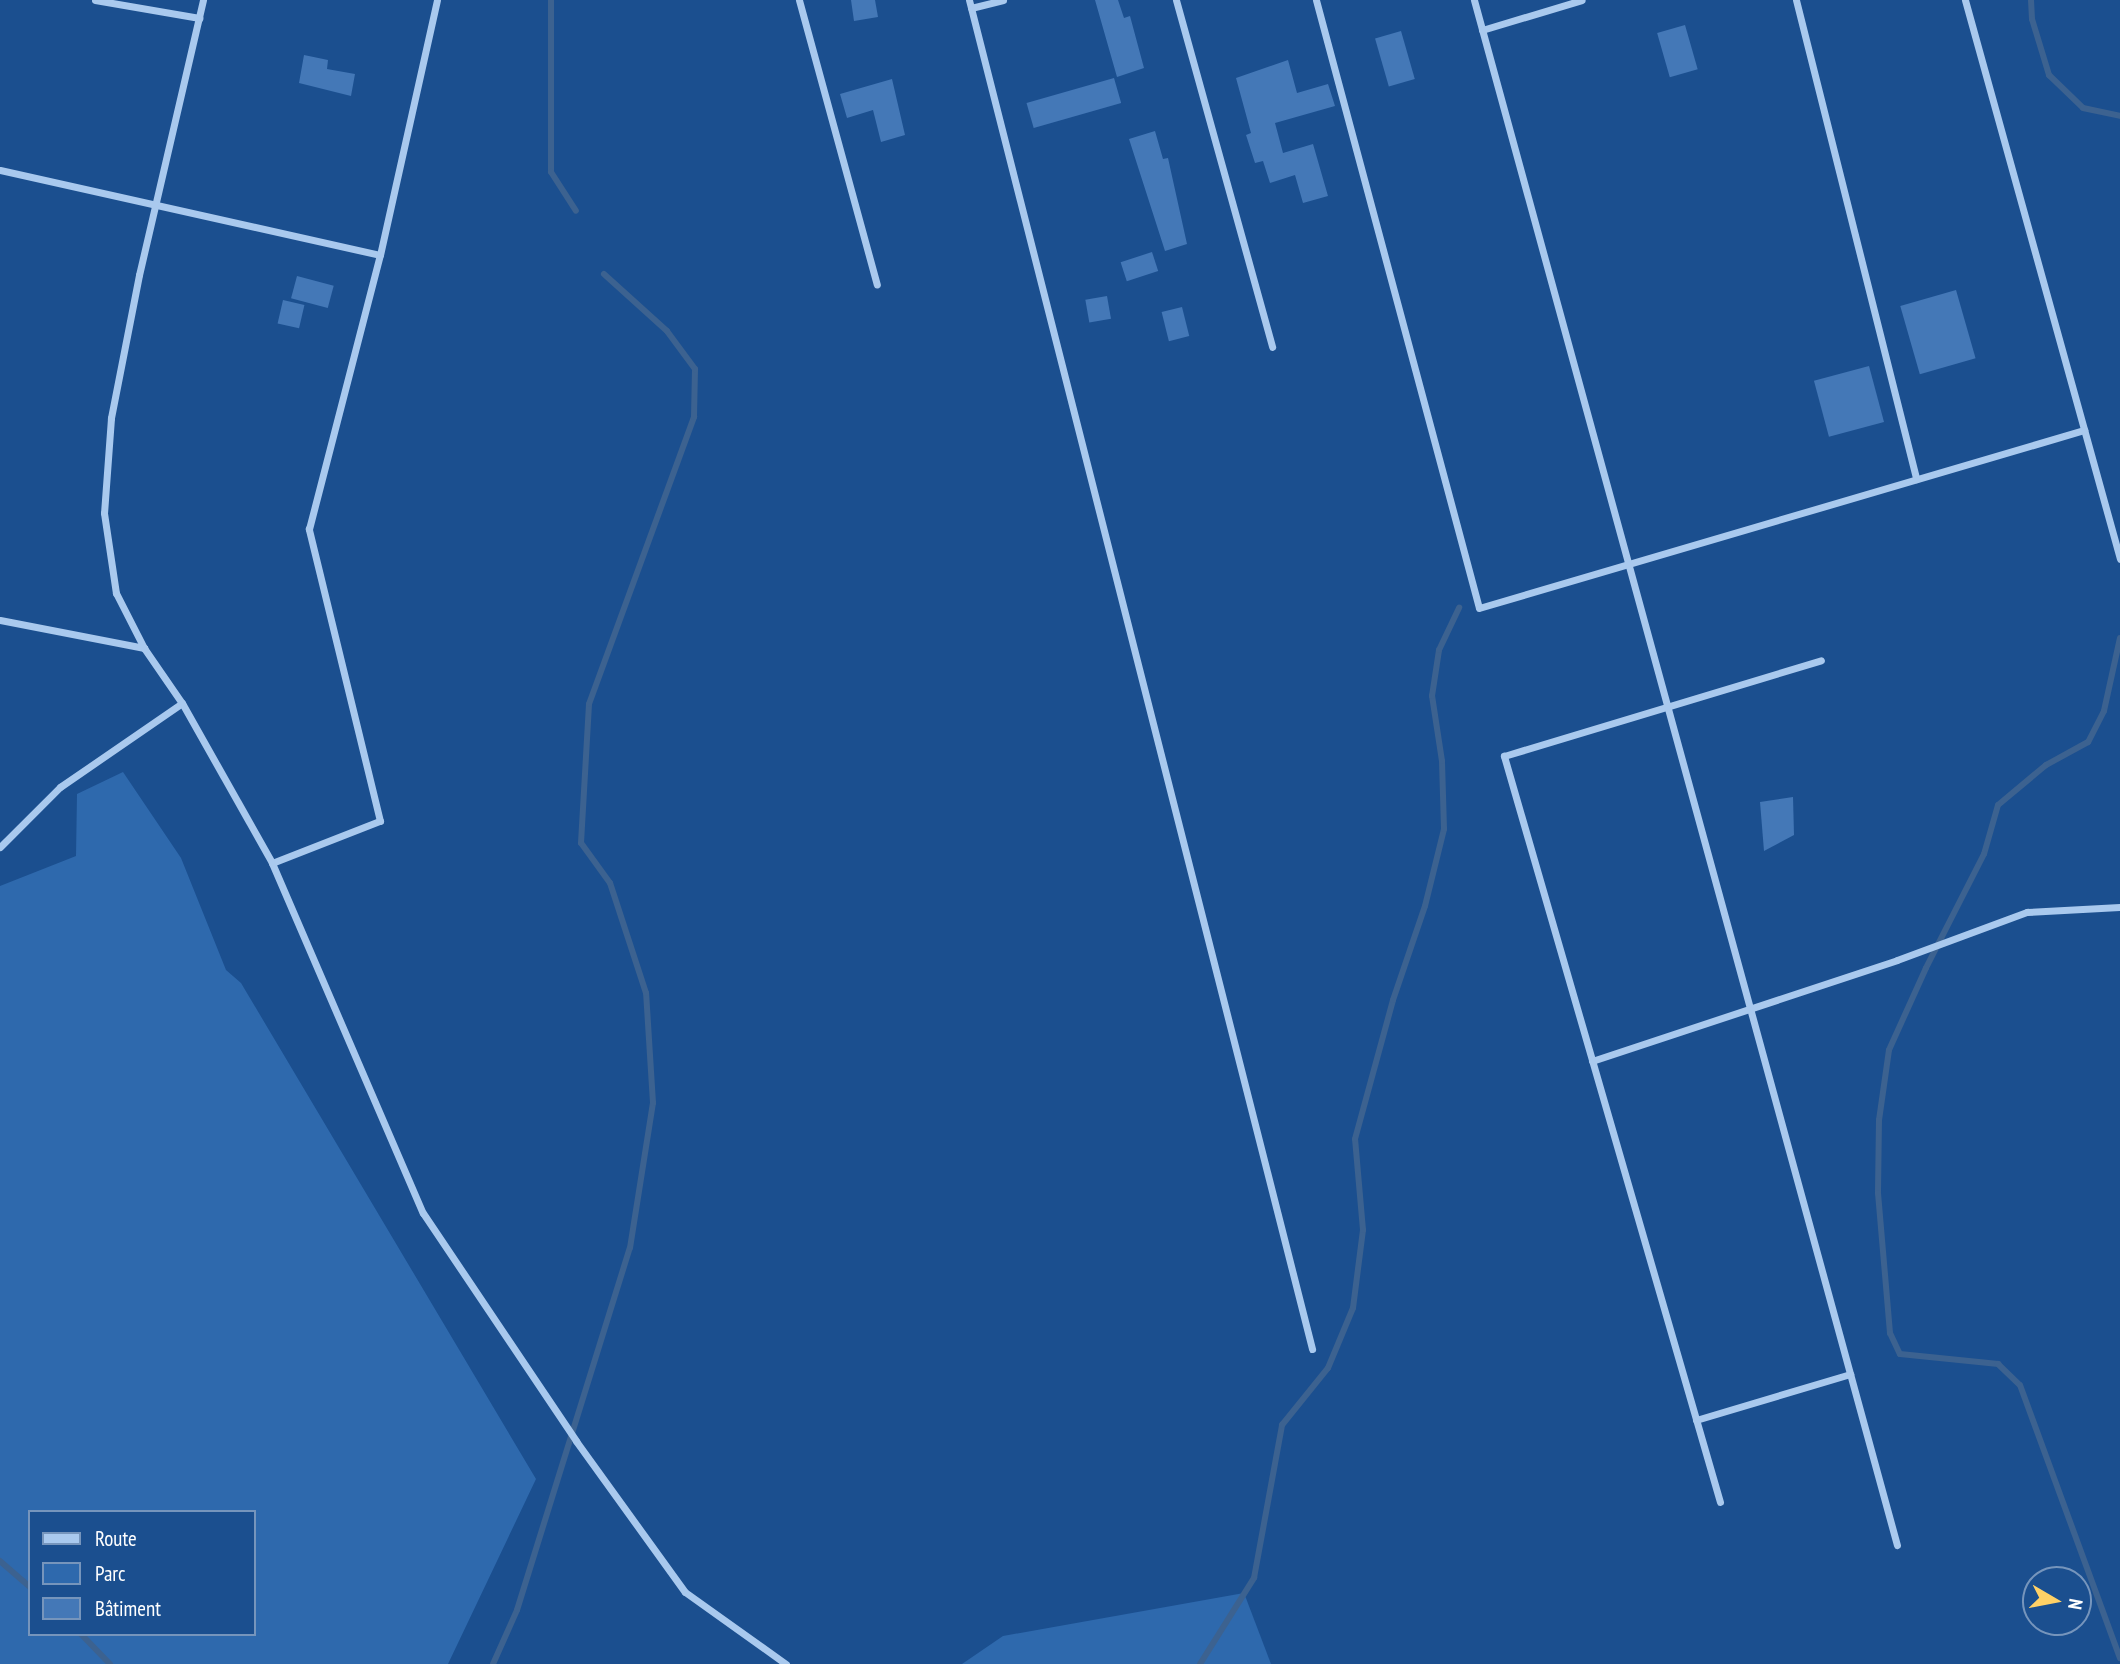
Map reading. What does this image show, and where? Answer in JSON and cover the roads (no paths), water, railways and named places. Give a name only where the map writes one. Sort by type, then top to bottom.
[{"type":"street","points":[[95,0],[199,18]]},
{"type":"street","points":[[203,0],[111,418],[104,513],[116,593],[144,648],[182,703],[272,863],[423,1213],[576,1441],[685,1592],[786,1664]]},
{"type":"street","points":[[272,863],[380,821],[309,529],[380,255],[437,0]]},
{"type":"street","points":[[799,0],[877,285]]},
{"type":"street","points":[[1003,0],[970,4],[1312,1349]]},
{"type":"street","points":[[1176,0],[1272,347]]},
{"type":"street","points":[[1316,0],[1479,608],[2084,429]]},
{"type":"street","points":[[1474,0],[1896,1545]]},
{"type":"street","points":[[1482,30],[1582,0]]},
{"type":"street","points":[[1796,0],[1916,479]]},
{"type":"street","points":[[1965,0],[2120,559]]},
{"type":"street","points":[[0,170],[380,255]]},
{"type":"street","points":[[0,620],[144,648]]},
{"type":"street","points":[[1720,1502],[1504,756],[1821,660]]},
{"type":"street","points":[[0,847],[60,787],[182,703]]},
{"type":"street","points":[[1592,1061],[1897,960],[2027,912],[2120,907]]},
{"type":"street","points":[[1696,1420],[1850,1374]]},
{"type":"waterway","points":[[551,0],[551,172],[576,211]]},
{"type":"waterway","points":[[2031,0],[2032,19],[2049,75],[2083,108],[2120,116]]},
{"type":"waterway","points":[[493,1664],[517,1610],[630,1248],[653,1103],[646,993],[610,883],[581,843],[589,704],[694,417],[695,369],[667,331],[604,274]]},
{"type":"waterway","points":[[1200,1664],[1254,1578],[1282,1425],[1328,1368],[1353,1308],[1363,1230],[1355,1139],[1393,1000],[1425,906],[1444,829],[1442,761],[1432,696],[1439,650],[1459,608]]},
{"type":"waterway","points":[[2120,638],[2104,711],[2088,742],[2046,765],[1998,805],[1984,854],[1926,968],[1889,1050],[1879,1120],[1878,1193],[1890,1333],[1900,1354],[1998,1364],[2020,1385],[2120,1658]]},
{"type":"waterway","points":[[0,1561],[28,1585]]},
{"type":"waterway","points":[[83,1636],[110,1664]]}]
